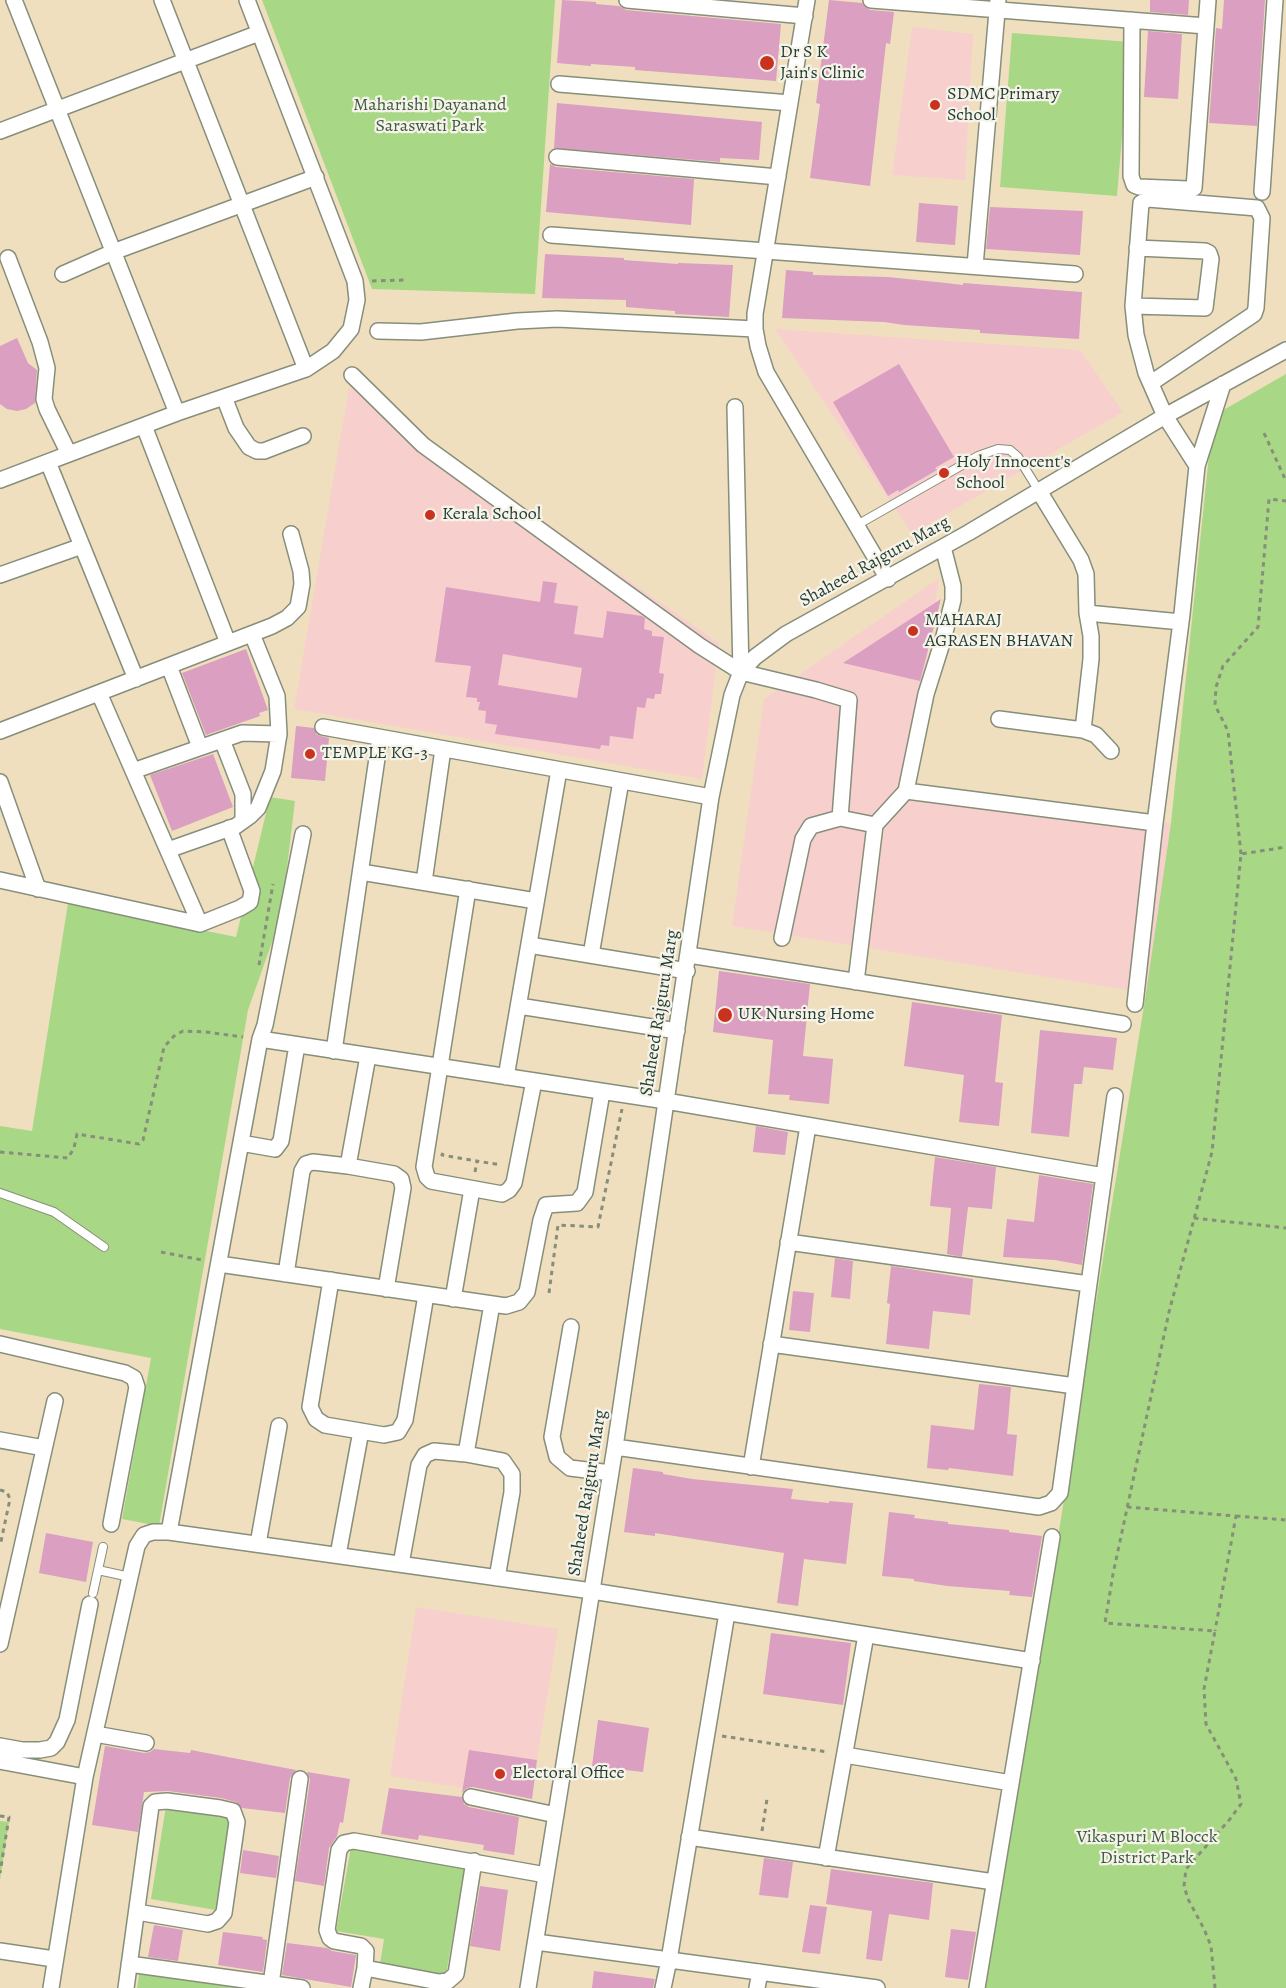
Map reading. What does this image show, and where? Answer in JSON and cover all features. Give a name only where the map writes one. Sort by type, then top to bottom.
[{"type":"street","points":[[14,0],[177,413]]},
{"type":"street","points":[[162,0],[306,369]]},
{"type":"street","points":[[0,480],[177,413],[306,369],[333,351],[351,329],[357,300],[355,280],[247,0]]},
{"type":"street","points":[[627,0],[805,16]]},
{"type":"street","points":[[807,0],[765,250],[755,321],[758,346],[766,372],[888,579]]},
{"type":"street","points":[[871,0],[997,5],[1206,26]]},
{"type":"street","points":[[1132,20],[1131,176],[1134,185],[1194,188],[1208,0]]},
{"type":"street","points":[[1262,192],[1275,0]]},
{"type":"street","points":[[975,266],[997,5]]},
{"type":"street","points":[[0,131],[259,33]]},
{"type":"street","points":[[559,84],[790,103]]},
{"type":"street","points":[[557,157],[778,177]]},
{"type":"street","points":[[63,274],[113,252],[316,177]]},
{"type":"street","points":[[1151,383],[1254,314],[1257,308],[1262,218],[1257,208],[1148,199],[1141,202],[1133,306],[1140,354],[1151,383],[1165,416],[1197,466]]},
{"type":"street","points":[[551,234],[1075,274]]},
{"type":"street","points":[[1133,306],[1205,308],[1211,259],[1209,253],[1205,251],[1137,248]]},
{"type":"street","points":[[8,258],[40,342],[47,368],[44,399],[47,409],[69,454]]},
{"type":"street","points":[[378,331],[421,332],[517,321],[557,319],[755,321]]},
{"type":"street","name":"Shaheed Rajguru Marg","points":[[528,1988],[615,1447],[711,797],[732,695],[741,672],[755,657],[786,634],[888,579],[1165,416],[1286,350]]},
{"type":"street","points":[[352,375],[423,445],[700,646],[741,672],[849,700],[840,818]]},
{"type":"street","points":[[1135,1004],[1181,622],[1197,466],[1222,384]]},
{"type":"street","points":[[224,397],[236,428],[249,447],[257,451],[264,451],[303,436]]},
{"type":"street","points":[[735,407],[741,672]]},
{"type":"street","points":[[144,426],[228,644]]},
{"type":"street","points":[[48,462],[136,679]]},
{"type":"street","points":[[1039,491],[1081,560],[1086,574],[1091,659],[1083,730]]},
{"type":"street","points":[[0,731],[228,644],[287,618],[298,607],[301,597],[301,571],[291,534]]},
{"type":"street","points":[[0,575],[82,546]]},
{"type":"street","points":[[856,982],[875,825],[906,790],[926,694],[953,600],[953,586],[943,547]]},
{"type":"street","points":[[1087,613],[1181,622]]},
{"type":"street","points":[[168,850],[236,825],[258,807],[267,789],[273,771],[279,734],[277,696],[252,634]]},
{"type":"street","points":[[169,666],[200,747]]},
{"type":"street","points":[[99,693],[200,924]]},
{"type":"street","points":[[999,719],[1083,730],[1096,735],[1111,751]]},
{"type":"street","points":[[323,728],[711,797]]},
{"type":"street","points":[[133,771],[242,733],[279,734]]},
{"type":"street","points":[[334,1051],[380,738]]},
{"type":"street","points":[[0,880],[200,924],[240,909],[250,902],[252,891],[236,825],[243,795],[222,740]]},
{"type":"street","points":[[424,882],[443,749]]},
{"type":"street","points":[[507,1077],[559,770]]},
{"type":"street","points":[[591,955],[621,781]]},
{"type":"street","points":[[0,782],[38,889]]},
{"type":"street","points":[[906,790],[1155,823]]},
{"type":"street","points":[[782,938],[803,839],[811,826],[840,818],[875,825]]},
{"type":"street","points":[[169,1532],[260,1040],[265,1025],[303,834]]},
{"type":"street","points":[[361,872],[536,901]]},
{"type":"street","points":[[468,889],[424,1167],[427,1177],[431,1181],[502,1194],[509,1190],[514,1183],[534,1081]]},
{"type":"street","points":[[529,945],[687,971]]},
{"type":"street","points":[[689,955],[1123,1024]]},
{"type":"street","points":[[519,1006],[677,1031]]},
{"type":"street","points":[[260,1040],[666,1101],[1104,1176]]},
{"type":"street","points":[[241,1143],[275,1149],[281,1141],[297,1045]]},
{"type":"street","points":[[348,1166],[368,1056]]},
{"type":"street","points":[[219,1264],[506,1306],[519,1302],[527,1292],[546,1205],[578,1203],[585,1192],[602,1092]]},
{"type":"street","points":[[615,1447],[1039,1507],[1051,1503],[1060,1493],[1115,1096]]},
{"type":"street","points":[[751,1467],[808,1126]]},
{"type":"street","points":[[286,1274],[302,1171],[306,1164],[313,1162],[348,1166],[394,1174],[401,1179],[403,1188],[386,1289]]},
{"type":"street","points":[[453,1299],[472,1189]]},
{"type":"street","points":[[788,1242],[1089,1284]]},
{"type":"street","points":[[331,1280],[310,1407],[316,1419],[325,1425],[384,1435],[398,1432],[405,1420],[426,1295]]},
{"type":"street","points":[[466,1454],[492,1304]]},
{"type":"street","points":[[571,1327],[552,1437],[556,1457],[570,1468],[611,1473]]},
{"type":"street","points":[[0,1344],[125,1373],[134,1378],[137,1387],[111,1524]]},
{"type":"street","points":[[771,1344],[1075,1386]]},
{"type":"street","points":[[0,1644],[55,1401]]},
{"type":"street","points":[[258,1544],[279,1426]]},
{"type":"street","points":[[338,1555],[361,1431]]},
{"type":"street","points":[[0,1440],[44,1448]]},
{"type":"street","points":[[401,1564],[419,1465],[425,1455],[434,1451],[466,1454],[503,1461],[512,1474],[512,1492],[497,1578]]},
{"type":"street","points":[[51,1988],[85,1777],[137,1546],[144,1535],[153,1532],[169,1532],[592,1591],[1032,1661]]},
{"type":"street","points":[[977,1988],[1053,1537]]},
{"type":"street","points":[[0,1746],[40,1750],[51,1748],[57,1742],[67,1720],[91,1598]]},
{"type":"street","points":[[663,1988],[727,1613]]},
{"type":"street","points":[[826,1858],[866,1635]]},
{"type":"street","points":[[95,1734],[146,1743]]},
{"type":"street","points":[[845,1755],[1011,1783]]},
{"type":"street","points":[[0,1761],[85,1777]]},
{"type":"street","points":[[271,1984],[300,1779]]},
{"type":"street","points":[[471,1797],[556,1815]]},
{"type":"street","points":[[126,1988],[151,1806],[155,1802],[167,1801],[233,1811],[237,1822],[224,1913],[218,1921],[208,1924],[137,1912]]},
{"type":"street","points":[[689,1837],[994,1882]]},
{"type":"street","points":[[361,1988],[366,1952],[360,1946],[334,1941],[327,1930],[339,1850],[344,1843],[354,1840],[546,1875]]},
{"type":"street","points":[[365,1968],[439,1982],[448,1981],[456,1974],[474,1861]]},
{"type":"street","points":[[536,1942],[877,1988]]},
{"type":"street","points":[[0,1952],[54,1959]]},
{"type":"street","points":[[129,1964],[302,1988]]},
{"type":"street","points":[[757,1988],[760,1972]]},
{"type":"lane","points":[[857,525],[978,456],[998,449],[1010,450],[1018,457],[1039,491]]},
{"type":"lane","points":[[0,1193],[54,1212],[104,1247]]},
{"type":"lane","points":[[91,1598],[104,1547]]},
{"type":"lane","points":[[98,1570],[130,1577]]},
{"type":"path","points":[[355,280],[404,280]]},
{"type":"path","points":[[1264,433],[1286,481]]},
{"type":"path","points":[[1215,1630],[1105,1623],[1127,1507],[1169,1312],[1212,1152],[1241,854],[1228,731],[1215,705],[1216,687],[1223,666],[1258,627],[1269,499],[1286,501]]},
{"type":"path","points":[[1241,854],[1286,847]]},
{"type":"path","points":[[261,951],[273,884]]},
{"type":"path","points":[[0,1152],[68,1158],[74,1148],[77,1134],[139,1144],[143,1140],[164,1047],[174,1036],[183,1031],[206,1032],[260,1040]]},
{"type":"path","points":[[444,1144],[442,1155],[504,1166]]},
{"type":"path","points":[[472,1189],[477,1161]]},
{"type":"path","points":[[1194,1218],[1286,1228]]},
{"type":"path","points":[[161,1252],[219,1264]]},
{"type":"path","points":[[0,1490],[7,1492],[10,1499],[0,1546]]},
{"type":"path","points":[[1127,1507],[1286,1520]]},
{"type":"path","points":[[1215,1988],[1211,1946],[1184,1886],[1186,1869],[1241,1804],[1236,1779],[1206,1724],[1204,1689],[1236,1516]]},
{"type":"path","points":[[706,1733],[845,1755]]},
{"type":"path","points":[[759,1848],[767,1799]]},
{"type":"path","points":[[0,1816],[9,1817],[0,1873]]},
{"type":"shaded area","name":"SDMC Primary School","points":[[912,27],[973,34],[965,180],[892,175]]},
{"type":"shaded area","name":"Holy Innocent's School","points":[[775,329],[1080,350],[1123,412],[912,534]]},
{"type":"shaded area","name":"Kerala School","points":[[349,387],[719,643],[702,779],[294,709]]},
{"type":"shaded area","points":[[939,578],[907,789],[1171,823],[1146,993],[732,926],[764,699]]},
{"type":"shaded area","points":[[416,1607],[558,1629],[537,1760],[469,1750],[463,1788],[390,1776]]},
{"type":"green space","name":"Maharishi Dayanand Saraswati Park","points":[[262,0],[555,0],[535,294],[372,289]]},
{"type":"green space","points":[[1012,33],[1130,42],[1117,196],[1000,187]]},
{"type":"green space","name":"Vikaspuri M Blocck District Park","points":[[1286,374],[1286,1988],[985,1988],[1146,993],[1171,823],[1213,416]]},
{"type":"green space","points":[[270,797],[295,801],[281,917],[248,1010],[159,1526],[122,1519],[151,1358],[0,1329],[0,1126],[32,1131],[68,903],[236,937]]},
{"type":"green space","points":[[166,1806],[232,1817],[216,1910],[151,1899]]},
{"type":"green space","points":[[0,1821],[9,1822],[0,1880]]},
{"type":"green space","points":[[351,1847],[465,1866],[446,1975],[380,1964],[384,1939],[336,1931]]},
{"type":"green space","points":[[140,1970],[253,1988],[137,1988]]},
{"type":"building","points":[[562,0],[596,2],[596,4],[619,6],[626,10],[781,24],[776,81],[635,70],[635,67],[557,63]]},
{"type":"building","points":[[829,0],[862,3],[870,10],[894,12],[890,44],[886,43],[870,186],[810,178],[820,104],[816,103]]},
{"type":"building","points":[[1150,0],[1189,0],[1188,15],[1150,12]]},
{"type":"building","points":[[1224,0],[1265,0],[1257,126],[1209,123],[1216,28],[1222,29]]},
{"type":"building","points":[[1148,31],[1182,34],[1178,99],[1144,97]]},
{"type":"building","points":[[557,103],[762,122],[759,160],[720,158],[720,162],[554,148]]},
{"type":"building","points":[[550,164],[556,167],[694,179],[691,225],[546,212]]},
{"type":"building","points":[[919,203],[958,206],[955,245],[916,242]]},
{"type":"building","points":[[990,207],[1083,211],[1080,255],[986,249]]},
{"type":"building","points":[[545,254],[624,258],[624,260],[678,264],[733,265],[729,317],[675,314],[675,311],[626,307],[626,300],[542,298]]},
{"type":"building","points":[[786,270],[813,272],[813,275],[888,277],[963,285],[963,283],[1082,292],[1079,339],[980,333],[980,330],[884,322],[782,318]]},
{"type":"building","points":[[17,338],[28,363],[37,370],[35,403],[26,409],[17,411],[7,409],[0,404],[0,346]]},
{"type":"building","points":[[899,364],[954,457],[935,468],[937,470],[888,496],[833,402]]},
{"type":"building","points":[[543,581],[557,583],[554,603],[578,606],[574,634],[603,638],[607,611],[642,616],[645,618],[644,629],[652,631],[652,636],[664,637],[659,673],[664,674],[661,694],[655,694],[654,699],[647,698],[645,708],[637,707],[633,739],[610,736],[609,746],[601,745],[600,749],[495,734],[497,725],[485,723],[486,711],[478,710],[480,702],[477,702],[477,698],[466,697],[471,666],[435,662],[446,587],[540,602]],"holes":[[[503,654],[582,668],[577,698],[498,685]]]},
{"type":"building","name":"MAHARAJ AGRASEN BHAVAN","points":[[941,599],[920,681],[843,663]]},
{"type":"building","points":[[246,649],[268,710],[259,713],[260,716],[206,735],[182,673]]},
{"type":"building","name":"TEMPLE KG-3","points":[[296,726],[314,728],[317,735],[329,738],[325,781],[291,778]]},
{"type":"building","points":[[213,754],[233,807],[172,831],[150,775]]},
{"type":"building","points":[[719,971],[810,984],[803,1056],[833,1059],[829,1104],[789,1100],[790,1095],[768,1094],[773,1040],[713,1032]]},
{"type":"building","points":[[912,1002],[1002,1015],[995,1082],[1003,1083],[999,1126],[959,1122],[964,1075],[904,1066]]},
{"type":"building","points":[[1040,1030],[1117,1038],[1113,1070],[1084,1067],[1082,1084],[1074,1084],[1069,1137],[1031,1133]]},
{"type":"building","points":[[756,1126],[788,1132],[785,1155],[753,1152]]},
{"type":"building","points":[[935,1157],[996,1167],[992,1209],[968,1207],[962,1257],[947,1254],[951,1208],[930,1206]]},
{"type":"building","points":[[1039,1175],[1093,1184],[1082,1265],[1055,1260],[1003,1257],[1007,1219],[1034,1222]]},
{"type":"building","points":[[835,1258],[853,1261],[850,1299],[831,1297]]},
{"type":"building","points":[[891,1266],[973,1279],[970,1315],[933,1311],[929,1349],[886,1344]]},
{"type":"building","points":[[793,1291],[814,1293],[810,1332],[789,1330]]},
{"type":"building","points":[[979,1384],[1011,1387],[1007,1434],[1017,1435],[1013,1476],[949,1468],[948,1470],[927,1468],[931,1425],[974,1430]]},
{"type":"building","points":[[633,1468],[692,1479],[793,1489],[791,1499],[853,1503],[846,1564],[804,1559],[798,1606],[777,1603],[784,1553],[655,1533],[655,1536],[624,1532]]},
{"type":"building","points":[[889,1512],[915,1515],[914,1518],[948,1522],[948,1524],[1042,1536],[1032,1597],[1009,1595],[1010,1591],[947,1586],[914,1581],[914,1579],[882,1576]]},
{"type":"building","points":[[46,1533],[93,1542],[86,1582],[39,1573]]},
{"type":"building","points":[[771,1633],[851,1643],[843,1705],[763,1694]]},
{"type":"building","points":[[598,1720],[649,1728],[643,1772],[592,1766]]},
{"type":"building","points":[[105,1746],[144,1753],[154,1749],[190,1753],[191,1750],[296,1770],[290,1778],[285,1813],[242,1808],[236,1802],[221,1798],[168,1791],[144,1792],[138,1832],[92,1825]]},
{"type":"building","name":"Electoral Office","points":[[469,1750],[537,1760],[532,1799],[473,1787],[467,1788],[462,1793]]},
{"type":"building","points":[[307,1772],[350,1779],[343,1823],[340,1822],[337,1836],[329,1848],[324,1886],[295,1881],[310,1780]]},
{"type":"building","points":[[389,1788],[462,1797],[464,1804],[469,1807],[519,1817],[514,1855],[483,1850],[484,1845],[419,1835],[418,1840],[381,1834]]},
{"type":"building","points":[[243,1850],[279,1856],[276,1878],[240,1873]]},
{"type":"building","points":[[764,1858],[793,1862],[788,1898],[759,1895]]},
{"type":"building","points":[[831,1869],[933,1883],[929,1920],[889,1914],[882,1961],[866,1959],[872,1911],[826,1904]]},
{"type":"building","points":[[480,1886],[508,1890],[500,1951],[470,1946]]},
{"type":"building","points":[[810,1905],[827,1907],[820,1954],[802,1952]]},
{"type":"building","points":[[154,1925],[183,1930],[178,1961],[148,1957]]},
{"type":"building","points":[[951,1929],[976,1932],[968,1980],[945,1977]]},
{"type":"building","points":[[223,1932],[263,1937],[262,1939],[267,1940],[263,1972],[218,1965]]},
{"type":"building","points":[[287,1943],[327,1948],[356,1955],[351,1987],[282,1975]]},
{"type":"building","points":[[594,1971],[655,1979],[653,1988],[592,1988]]},
{"type":"place","name":"Dr S K Jain's Clinic","points":[[767,63]]},
{"type":"place","name":"SDMC Primary School","points":[[935,105]]},
{"type":"place","name":"Holy Innocent's School","points":[[944,473]]},
{"type":"place","name":"Kerala School","points":[[430,515]]},
{"type":"place","name":"MAHARAJ AGRASEN BHAVAN","points":[[913,631]]},
{"type":"place","name":"TEMPLE KG-3","points":[[310,754]]},
{"type":"place","name":"UK Nursing Home","points":[[725,1015]]},
{"type":"place","name":"Electoral Office","points":[[500,1774]]}]
